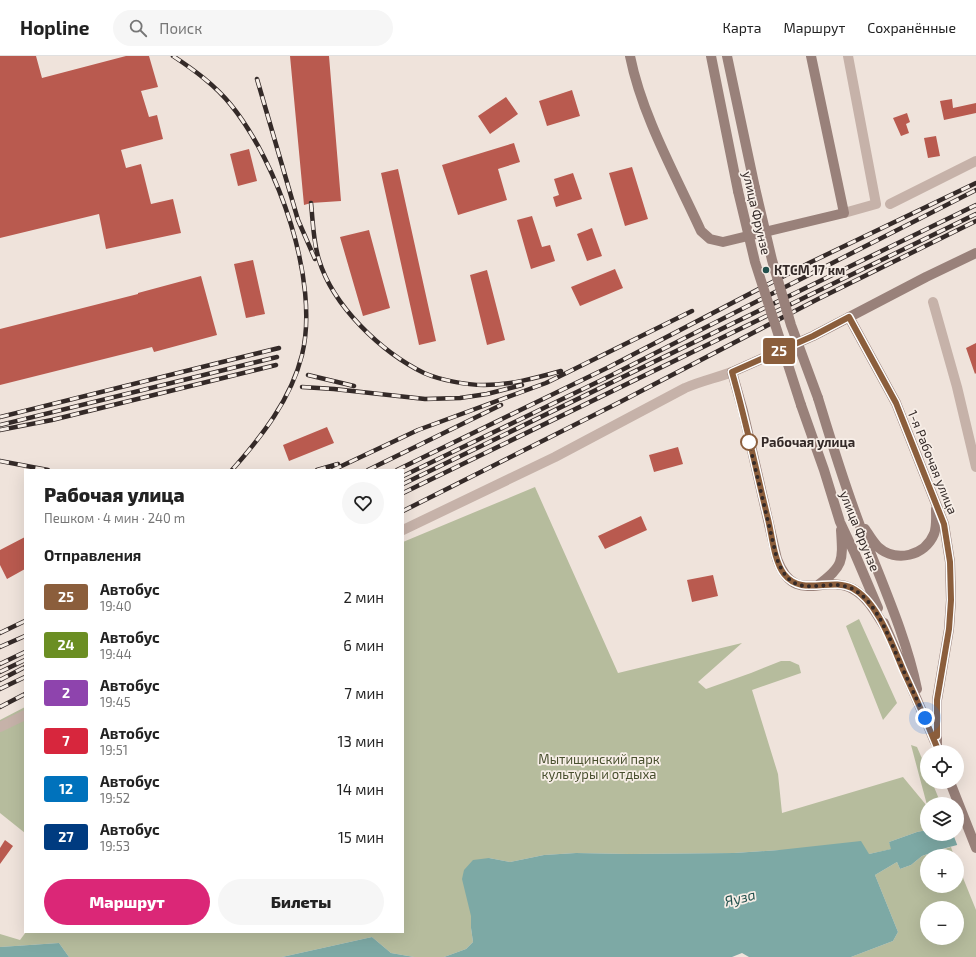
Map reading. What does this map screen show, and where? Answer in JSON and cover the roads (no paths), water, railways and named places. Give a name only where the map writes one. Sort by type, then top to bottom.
[{"type":"main road","points":[[630,56],[640,93],[657,136],[701,231],[707,237],[715,241],[723,242],[844,213],[811,56]]},
{"type":"main road","name":"улица Фрунзе","points":[[711,56],[738,191],[755,262],[801,404],[840,522],[936,745]]},
{"type":"main road","name":"улица Фрунзе","points":[[727,56],[772,260],[789,318],[818,398],[838,464],[857,518],[902,636],[921,708]]},
{"type":"main road","points":[[886,629],[866,600],[852,588],[839,585],[809,587],[790,580],[781,569],[743,411],[732,372],[813,336],[926,277],[976,254]]},
{"type":"main road","name":"1-я Рабочая улица","points":[[849,317],[896,403],[944,524],[950,562],[951,600],[949,629],[937,700],[938,745]]},
{"type":"main road","points":[[857,518],[879,548],[891,554],[906,556],[919,551],[930,541],[936,528],[936,505]]},
{"type":"main road","points":[[816,586],[832,575],[840,564],[842,550],[840,522]]},
{"type":"main road","points":[[953,789],[976,848]]},
{"type":"street","points":[[844,213],[876,204],[848,56]]},
{"type":"street","points":[[890,204],[976,161]]},
{"type":"street","points":[[933,302],[957,387],[976,468]]},
{"type":"street","points":[[404,530],[555,457],[685,388],[732,372]]},
{"type":"street","points":[[0,727],[24,715]]},
{"type":"water","name":"Яуза","points":[[920,831],[920,841],[964,841],[964,836],[976,840],[942,849],[920,849],[920,858],[911,865],[900,869],[897,862],[875,875],[898,932],[893,941],[851,957],[749,957],[742,953],[732,957],[444,957],[466,949],[473,942],[471,916],[462,879],[464,870],[473,860],[489,858],[510,862],[544,855],[576,853],[734,853],[779,850],[861,841],[869,854],[891,849],[889,842]]},
{"type":"water","points":[[372,937],[391,953],[414,957],[282,957]]},
{"type":"water","points":[[59,943],[69,957],[0,957],[0,947]]},
{"type":"railway","points":[[173,56],[204,78],[218,91],[231,105],[248,129],[279,190],[291,224],[300,259],[305,293],[306,325],[302,355],[291,387],[274,416],[254,444],[233,469]]},
{"type":"railway","points":[[257,79],[298,220],[315,259]]},
{"type":"railway","points":[[399,469],[609,367],[809,263],[976,183]]},
{"type":"railway","points":[[404,476],[610,376],[976,190]]},
{"type":"railway","points":[[311,203],[317,253],[326,277],[335,294],[361,326],[391,353],[424,373],[453,382],[477,385],[494,385],[533,379],[561,371]]},
{"type":"railway","points":[[404,484],[976,205]]},
{"type":"railway","points":[[404,493],[976,214]]},
{"type":"railway","points":[[404,510],[622,401],[818,299],[976,221]]},
{"type":"railway","points":[[335,469],[418,430],[546,383],[692,311]]},
{"type":"railway","points":[[0,417],[279,348]]},
{"type":"railway","points":[[0,425],[277,357]]},
{"type":"railway","points":[[0,430],[52,420],[276,365]]},
{"type":"railway","points":[[308,375],[354,386]]},
{"type":"railway","points":[[302,387],[425,399],[460,398],[487,394],[522,385]]},
{"type":"railway","points":[[370,469],[501,405]]},
{"type":"railway","points":[[0,461],[43,469]]},
{"type":"railway","points":[[320,469],[338,464]]},
{"type":"railway","points":[[0,633],[24,621]]},
{"type":"railway","points":[[0,647],[24,636]]},
{"type":"railway","points":[[0,664],[24,652]]},
{"type":"railway","points":[[0,672],[24,660]]},
{"type":"railway","points":[[0,680],[24,668]]},
{"type":"railway","points":[[0,689],[24,677]]},
{"type":"railway","points":[[0,707],[24,695]]},
{"type":"place","name":"КТСМ 17 км","points":[[766,270]]},
{"type":"place","name":"Рабочая улица","points":[[749,442]]},
{"type":"park label","name":"Мытищинский парк культуры и отдыха","points":[[599,766]]}]
